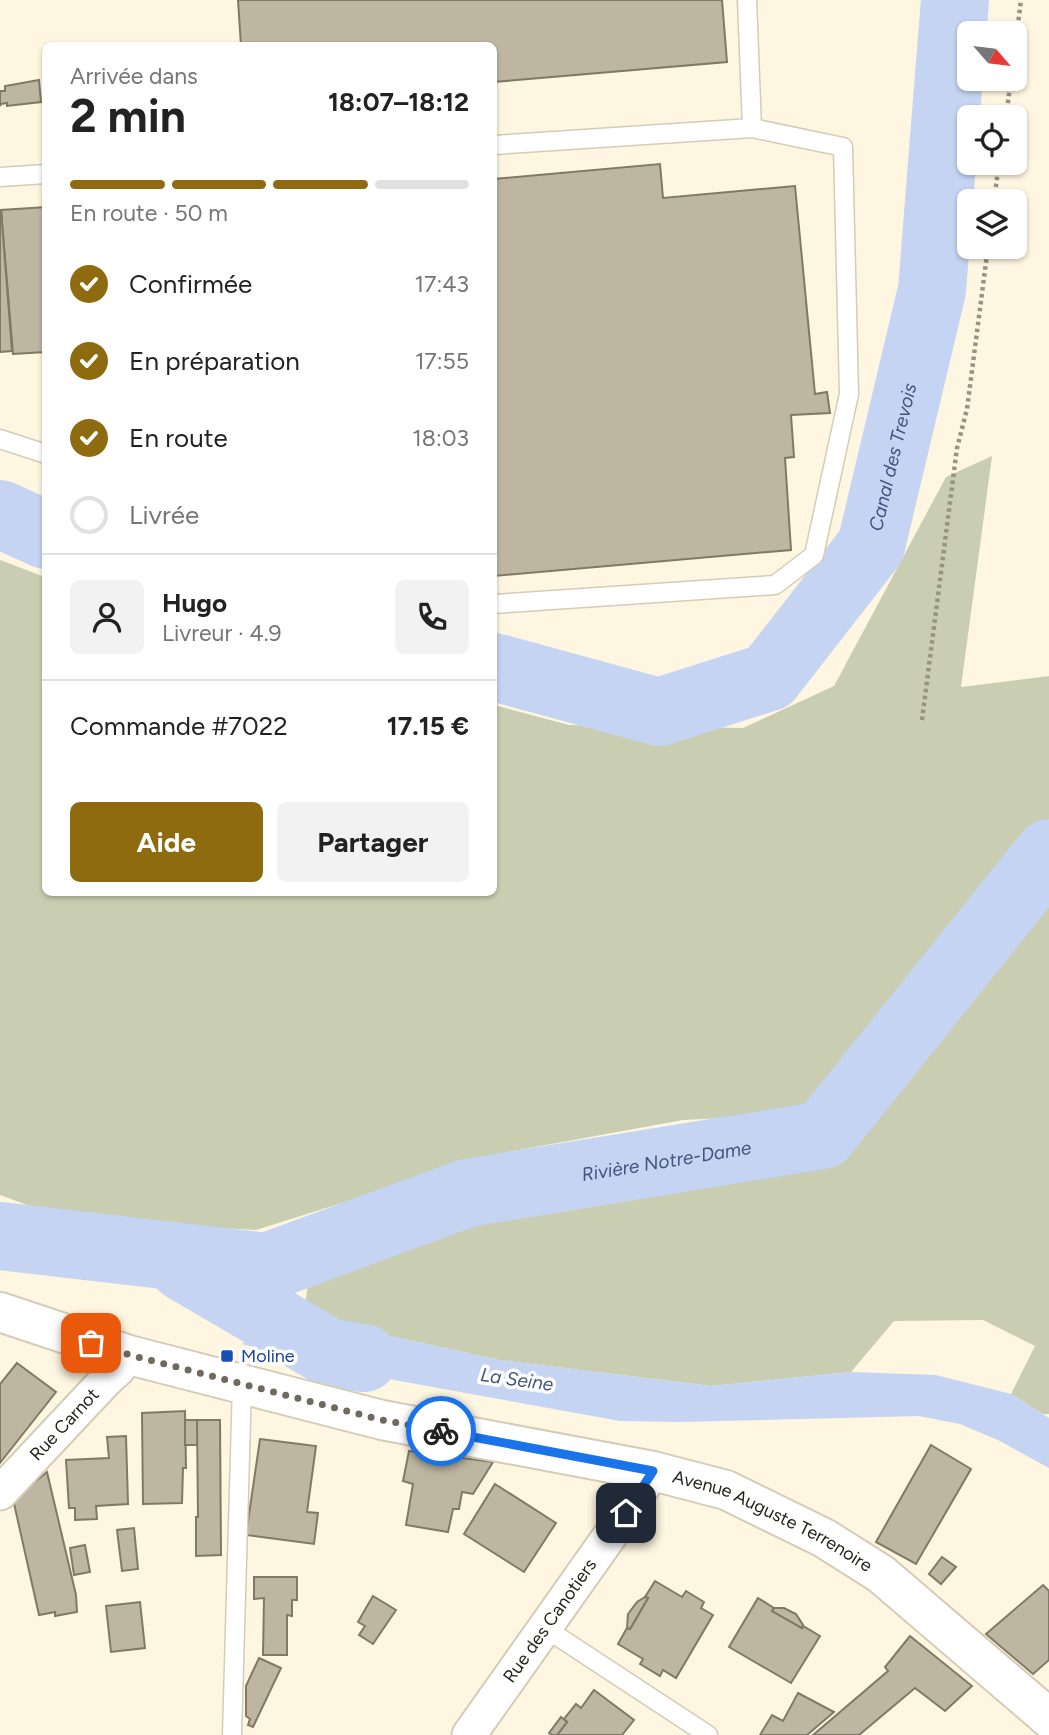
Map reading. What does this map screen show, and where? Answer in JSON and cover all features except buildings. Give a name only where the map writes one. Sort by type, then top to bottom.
[{"type":"street","name":"Avenue Auguste Terrenoire","points":[[0,1312],[130,1355],[382,1420],[653,1471],[726,1490],[824,1538],[881,1574],[1049,1717]]},
{"type":"street","name":"Rue Carnot","points":[[0,1493],[130,1355]]},
{"type":"street","name":"Rue des Canotiers","points":[[469,1735],[653,1471]]},
{"type":"lane","points":[[747,0],[752,128]]},
{"type":"lane","points":[[497,145],[752,128],[843,147],[849,394],[814,555],[775,585],[497,604]]},
{"type":"lane","points":[[0,177],[42,174]]},
{"type":"lane","points":[[0,439],[42,453]]},
{"type":"lane","points":[[232,1735],[242,1384]]},
{"type":"lane","points":[[545,1628],[708,1735]]},
{"type":"path","points":[[1018,21],[1021,0]]},
{"type":"path","points":[[922,720],[957,448],[967,409],[986,259]]},
{"type":"green space","points":[[992,456],[961,687],[1049,676],[1049,822],[879,1044],[806,1114],[683,1120],[497,1154],[256,1230],[66,1219],[0,1195],[0,560],[42,576],[42,896],[497,896],[497,706],[569,725],[743,728],[834,686],[946,477]]},
{"type":"green space","points":[[1049,872],[1049,1414],[1043,1414],[1011,1394],[1035,1346],[983,1320],[894,1321],[851,1372],[711,1386],[499,1360],[319,1323],[305,1306],[308,1283],[363,1254],[481,1219],[771,1175],[828,1155],[886,1087]]},
{"type":"water","points":[[305,1306],[320,1323],[499,1360],[711,1386],[851,1372],[936,1375],[1011,1394],[1049,1418],[1049,1468],[998,1440],[960,1424],[919,1416],[620,1421],[339,1370],[242,1344]]},
{"type":"waterway","name":"Canal des Trevois","points":[[497,668],[659,712],[769,677],[871,546],[932,290],[955,0]]},
{"type":"waterway","name":"Canal des Trevois","points":[[0,514],[42,533]]},
{"type":"waterway","name":"Rivière Notre-Dame","points":[[0,1236],[267,1267],[467,1193],[823,1135],[1049,853]]},
{"type":"waterway","name":"La Seine","points":[[183,1267],[330,1353],[364,1358]]},
{"type":"way so far","points":[[91,1343],[382,1420],[441,1431]]},
{"type":"place","name":"Moline","points":[[227,1356]]},
{"type":"route","points":[[441,1431],[653,1471],[626,1513]]}]
